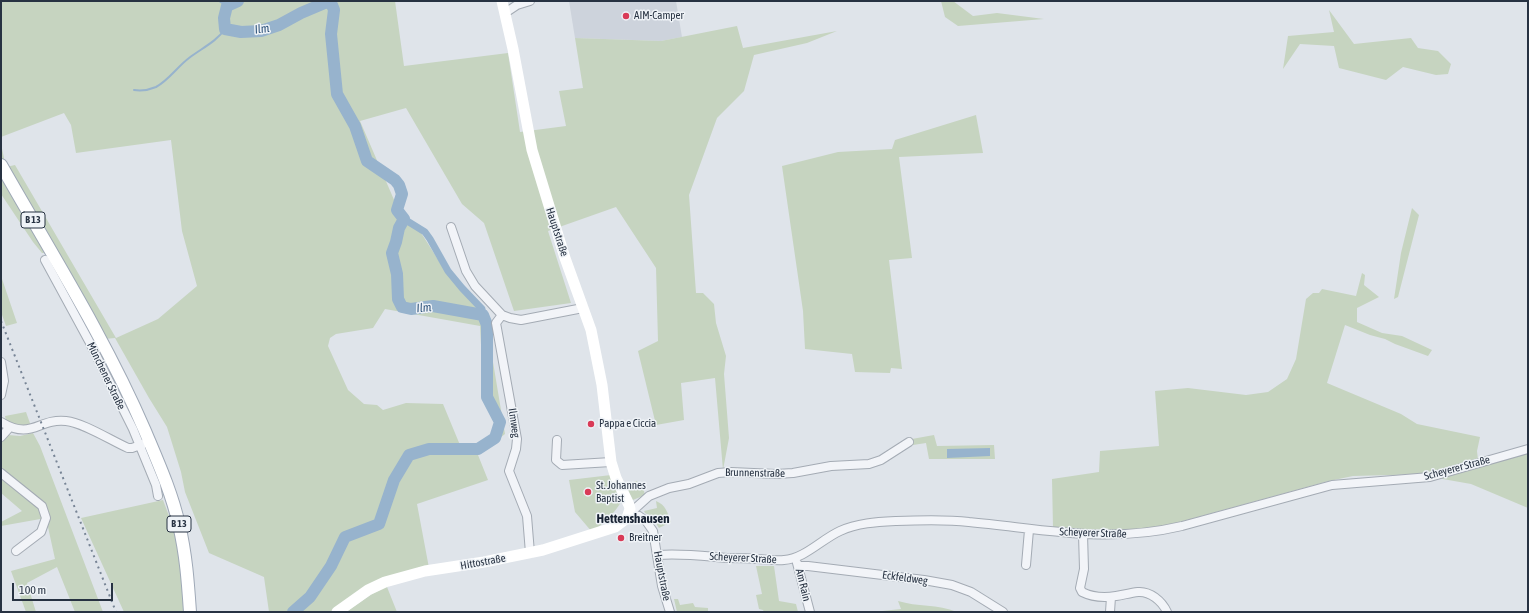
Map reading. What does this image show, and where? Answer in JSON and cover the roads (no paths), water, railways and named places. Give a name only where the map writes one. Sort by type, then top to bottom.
[{"type":"main road","name":"B 13","points":[[1,165],[98,334],[126,389],[144,443]]},
{"type":"main road","name":"Münchener Straße","points":[[144,443],[162,472],[179,524],[186,560],[190,612]]},
{"type":"street","name":"Hauptstraße","points":[[502,1],[532,150],[556,232],[591,330],[602,385],[611,462],[616,478],[629,505],[629,514],[639,516],[650,526],[655,538],[662,586],[670,612]]},
{"type":"street","points":[[505,13],[517,5],[530,1]]},
{"type":"street","points":[[451,227],[466,271],[475,286],[502,315],[521,320],[583,308]]},
{"type":"street","name":"Münchener Straße","points":[[45,260],[93,348],[133,429],[144,443],[158,496]]},
{"type":"street","name":"Ilmweg","points":[[502,315],[496,323],[517,439],[516,449],[508,470],[527,516],[530,553]]},
{"type":"street","points":[[1,362],[4,381],[1,395]]},
{"type":"street","points":[[1,422],[10,428],[24,430],[56,421],[64,421],[80,425],[128,448],[144,443]]},
{"type":"street","points":[[1,437],[10,428]]},
{"type":"street","points":[[557,440],[556,460],[562,465],[611,462]]},
{"type":"street","name":"Brunnenstraße","points":[[629,514],[649,496],[669,488],[689,484],[718,473],[793,473],[831,466],[869,464],[881,460],[909,442]]},
{"type":"street","name":"Scheyerer Straße","points":[[658,555],[676,553],[785,560],[795,558],[840,531],[859,525],[878,522],[946,520],[1029,530],[1118,536],[1162,531],[1332,485],[1430,477],[1528,448]]},
{"type":"street","points":[[1,473],[42,506],[46,518],[41,532],[16,551]]},
{"type":"street","name":"Hittostraße","points":[[337,612],[368,590],[386,582],[425,571],[530,553],[615,527],[622,523],[629,514]]},
{"type":"street","points":[[1026,566],[1029,530]]},
{"type":"street","points":[[1084,534],[1084,569],[1080,588],[1081,591],[1094,596],[1111,597],[1137,592],[1145,593],[1158,600],[1167,612]]},
{"type":"street","name":"Am Rain","points":[[795,558],[799,566],[810,612]]},
{"type":"street","name":"Eckfeldweg","points":[[799,566],[874,573],[952,585],[971,592],[1003,612]]},
{"type":"street","points":[[1110,612],[1111,597]]},
{"type":"water","points":[[990,448],[990,456],[947,458],[947,449]]},
{"type":"waterway","points":[[219,1],[227,6]]},
{"type":"waterway","name":"Ilm","points":[[238,1],[227,6],[224,18],[225,29],[241,32],[261,31],[279,25],[301,13],[327,2],[332,5],[334,10],[331,34],[337,94],[355,126],[367,161],[395,180],[399,185],[402,194],[397,210],[404,219],[399,228],[392,253],[397,274],[398,299],[402,307],[411,309],[433,306],[483,315],[487,325],[487,397],[500,422],[495,438],[478,449],[429,449],[409,455],[394,480],[379,524],[345,537],[331,566],[310,597],[293,612]]},
{"type":"waterway","points":[[134,90],[148,90],[161,84],[194,54],[217,38],[225,29]]},
{"type":"waterway","points":[[404,219],[425,232],[448,271],[482,309],[483,315]]},
{"type":"railway","points":[[1,321],[116,612]]},
{"type":"place","name":"AIM-Camper","points":[[626,16]]},
{"type":"place","name":"Pappa e Ciccia","points":[[591,424]]},
{"type":"place","name":"St. Johannes Baptist","points":[[588,492]]},
{"type":"place","name":"Breitner","points":[[621,538]]},
{"type":"district","name":"Hettenshausen","points":[[633,519]]}]
